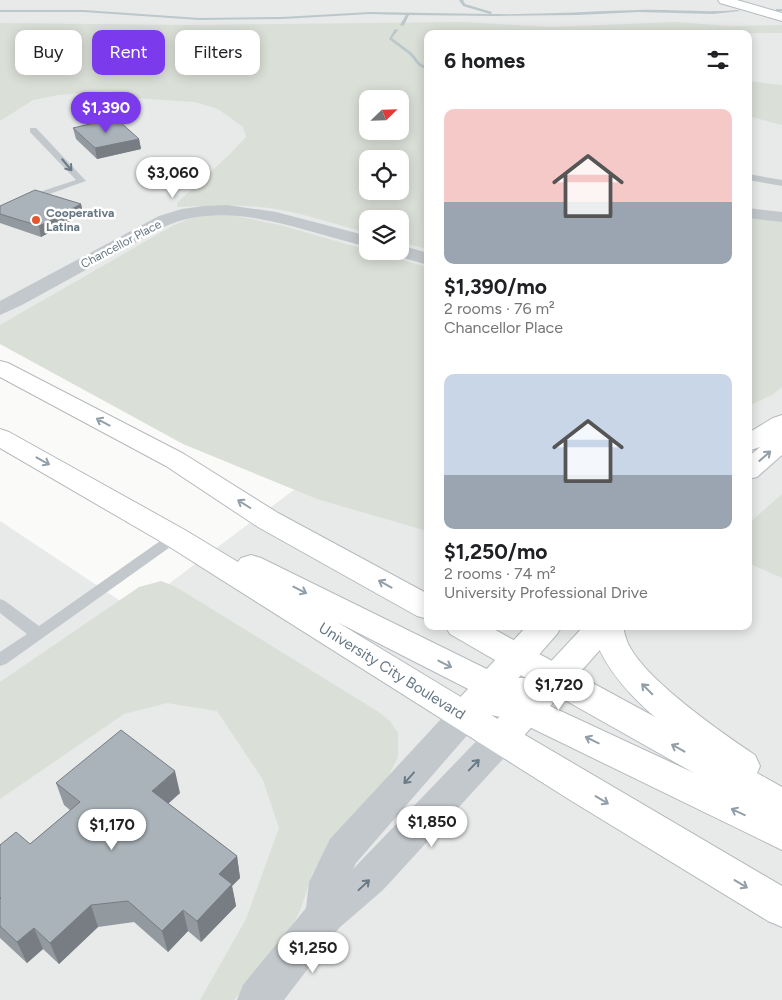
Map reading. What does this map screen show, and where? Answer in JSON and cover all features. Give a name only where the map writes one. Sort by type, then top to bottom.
[{"type":"main road","points":[[724,0],[782,17]]},
{"type":"main road","points":[[0,368],[175,460],[268,520],[424,605]]},
{"type":"main road","points":[[752,441],[782,423]]},
{"type":"main road","name":"University City Boulevard","points":[[0,437],[175,537],[782,908]]},
{"type":"main road","points":[[752,467],[782,441]]},
{"type":"main road","points":[[175,537],[240,559],[503,691],[523,692],[543,687],[555,679]]},
{"type":"main road","points":[[468,630],[782,805]]},
{"type":"main road","points":[[465,716],[542,630]]},
{"type":"main road","points":[[501,738],[599,630]]},
{"type":"main road","points":[[607,630],[612,646],[649,691],[712,745],[782,794]]},
{"type":"main road","points":[[465,716],[479,707],[494,702],[508,703],[527,710],[782,833]]},
{"type":"street","name":"Chancellor Place","points":[[0,309],[149,228],[182,214],[214,211],[272,217],[359,240]]},
{"type":"street","points":[[752,213],[782,217]]},
{"type":"street","points":[[409,253],[424,257]]},
{"type":"street","points":[[325,915],[328,882],[344,851],[465,716]]},
{"type":"street","points":[[258,1000],[325,915],[370,878],[501,738]]},
{"type":"lane","points":[[0,211],[21,201],[82,181],[33,130]]},
{"type":"lane","points":[[752,178],[782,183]]},
{"type":"lane","points":[[0,660],[175,537]]},
{"type":"lane","points":[[0,605],[39,634]]},
{"type":"shaded area","points":[[0,0],[782,0],[782,1000],[0,1000],[0,521],[134,610],[295,489],[0,327]]},
{"type":"shaded area","points":[[462,22],[552,27],[675,22],[732,26],[782,25],[782,33],[752,33],[752,30],[424,30],[424,248],[409,244],[409,210],[359,210],[359,231],[270,208],[236,206],[177,207],[177,203],[246,137],[243,127],[218,109],[195,102],[133,98],[110,91],[58,95],[33,100],[0,121],[0,23],[192,25]]},
{"type":"shaded area","points":[[752,81],[782,85],[782,125],[752,117]]},
{"type":"shaded area","points":[[210,215],[236,216],[280,225],[359,248],[359,260],[402,260],[424,266],[424,530],[317,499],[183,444],[0,344],[0,325],[174,225],[189,219]]},
{"type":"shaded area","points":[[752,218],[782,222],[782,387],[772,395],[752,404]]},
{"type":"shaded area","points":[[782,494],[782,578],[752,565],[752,520]]},
{"type":"shaded area","points":[[161,581],[176,587],[377,711],[390,721],[398,733],[398,757],[384,785],[323,855],[312,874],[300,911],[278,952],[234,1000],[200,1000],[246,919],[279,828],[263,780],[217,711],[167,703],[124,714],[0,799],[0,682],[139,587]]},
{"type":"building","points":[[107,120],[110,123],[119,121],[139,139],[95,148],[73,128]]},
{"type":"building","points":[[35,190],[81,204],[39,226],[0,214],[0,206]]},
{"type":"building","points":[[121,730],[175,771],[152,791],[237,856],[219,874],[232,884],[197,921],[183,910],[162,931],[128,901],[91,905],[50,943],[34,928],[17,942],[0,926],[0,845],[16,832],[30,844],[80,802],[56,783]]},
{"type":"waterway","points":[[461,0],[464,5],[491,13]]},
{"type":"waterway","points":[[777,10],[782,10]]},
{"type":"waterway","points":[[0,11],[84,11],[199,19],[282,18],[370,13],[408,14]]},
{"type":"waterway","points":[[408,14],[496,15],[639,11],[713,13],[738,11]]},
{"type":"waterway","points":[[402,25],[408,14]]},
{"type":"waterway","points":[[396,30],[390,38],[411,54],[424,67]]},
{"type":"place","name":"Cooperativa Latina","points":[[36,220]]}]
